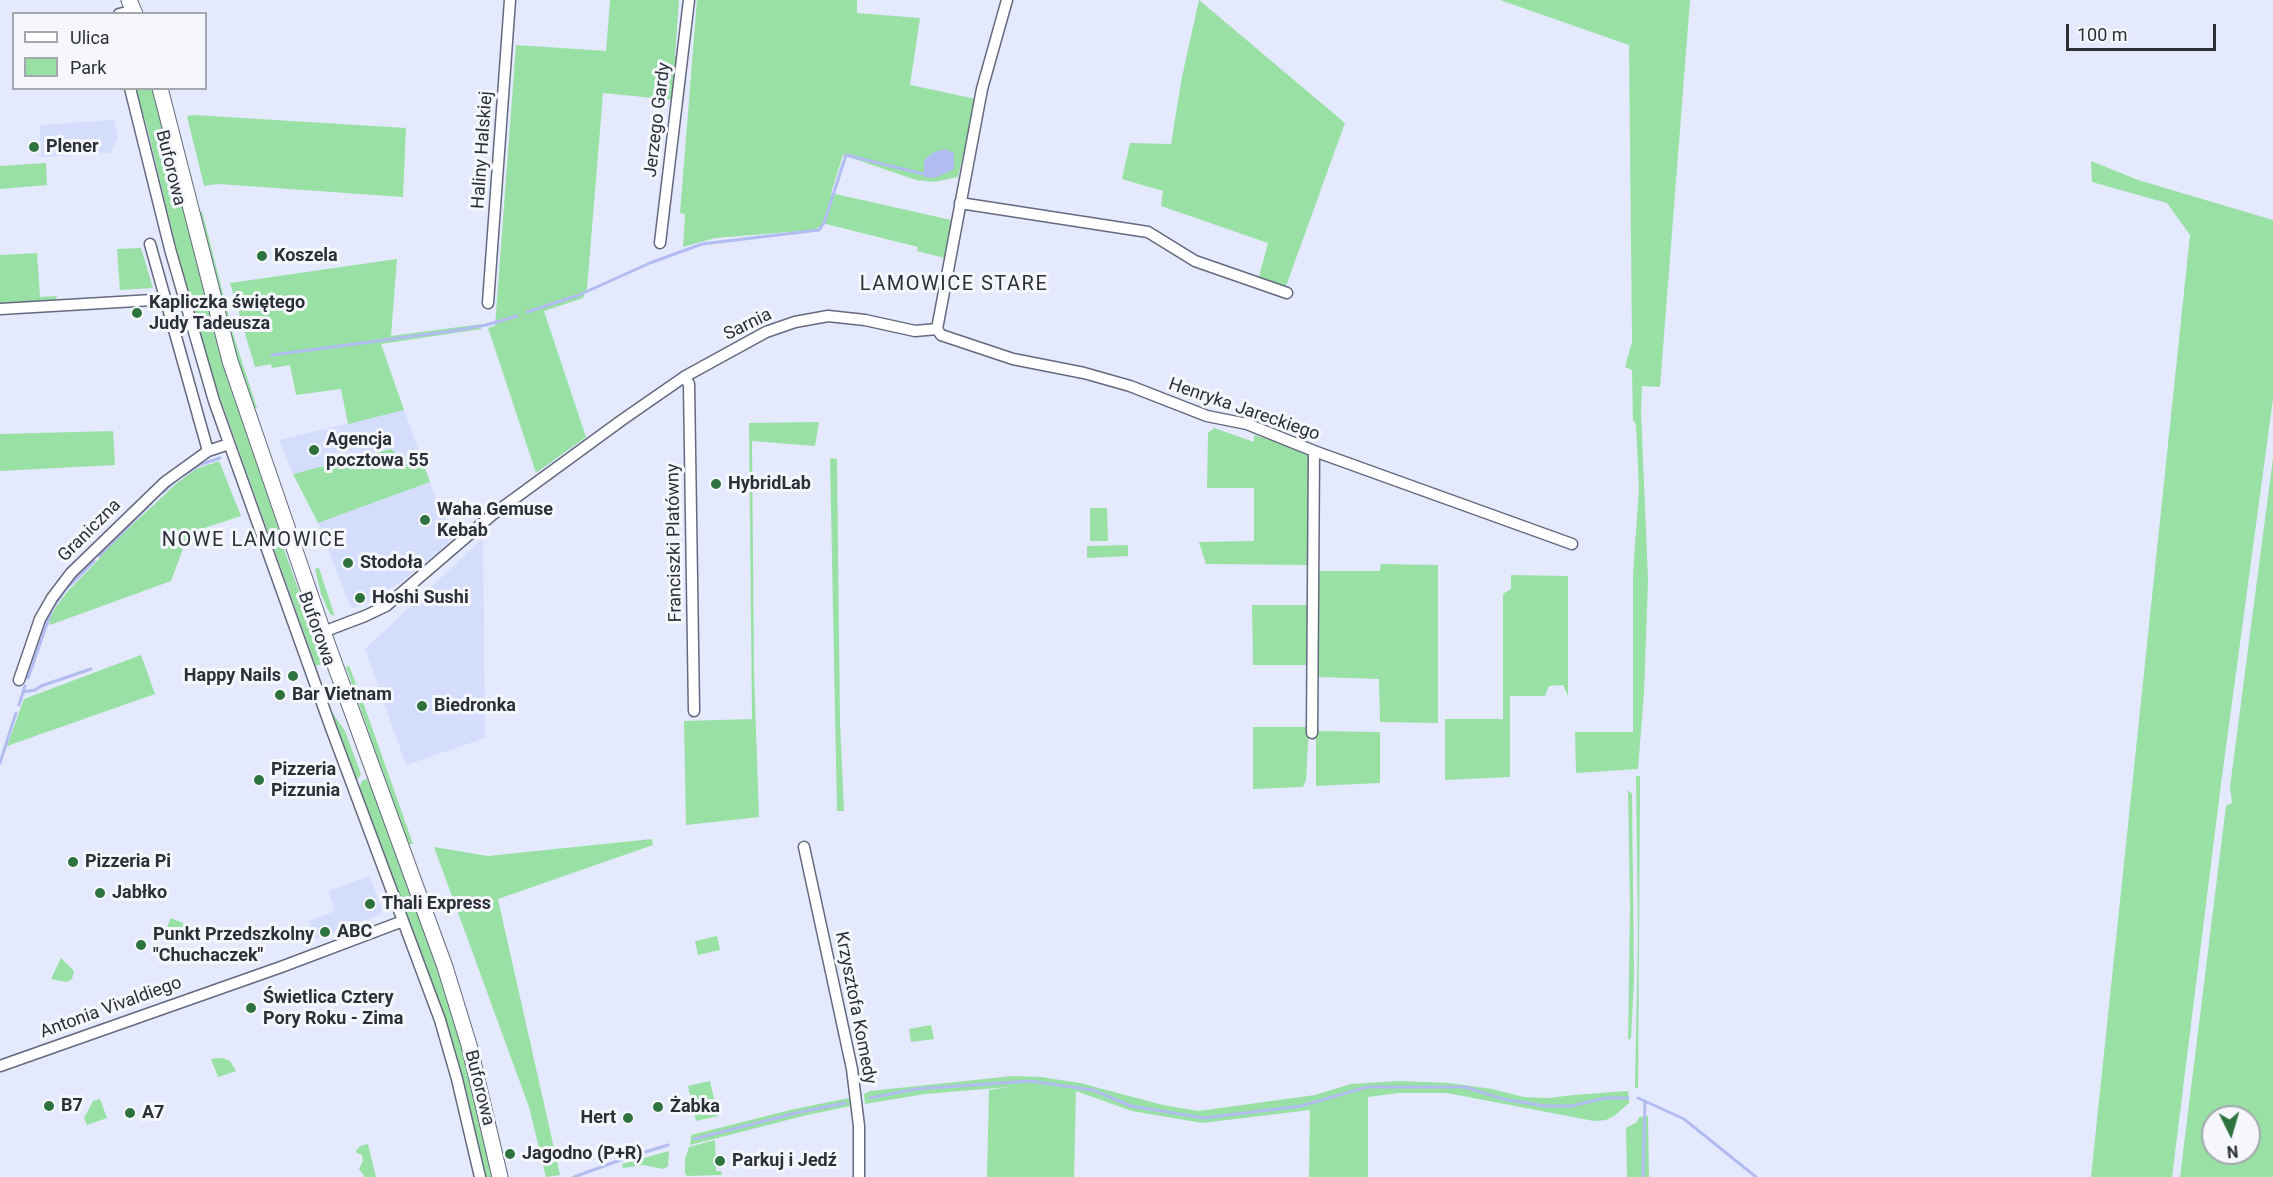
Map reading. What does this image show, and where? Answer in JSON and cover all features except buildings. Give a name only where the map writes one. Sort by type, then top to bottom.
[{"type":"main road","name":"Buforowa","points":[[161,90],[230,361],[323,632],[458,1004],[500,1177]]},
{"type":"street","name":"Haliny Halskiej","points":[[488,303],[510,0]]},
{"type":"street","name":"Jerzego Gardy","points":[[660,243],[689,0]]},
{"type":"street","points":[[937,329],[982,89],[1007,0]]},
{"type":"street","name":"Buforowa","points":[[131,90],[184,299],[206,374],[331,728],[443,1029],[480,1177]]},
{"type":"street","points":[[960,203],[1148,231],[1195,261],[1287,293]]},
{"type":"street","points":[[150,244],[208,451]]},
{"type":"street","points":[[0,309],[153,300],[165,297]]},
{"type":"street","name":"Sarnia","points":[[323,632],[386,606],[492,515],[684,377],[766,332],[806,319],[839,316],[915,330],[937,329]]},
{"type":"street","name":"Henryka Jareckiego","points":[[937,329],[941,335],[1013,359],[1084,373],[1130,386],[1207,416],[1246,424],[1314,451],[1572,544]]},
{"type":"street","name":"Franciszki Platówny","points":[[684,377],[689,384],[694,711]]},
{"type":"street","name":"Graniczna","points":[[19,680],[40,619],[71,573],[165,482],[208,451],[229,444]]},
{"type":"street","points":[[1312,733],[1314,451]]},
{"type":"street","name":"Krzysztofa Komedy","points":[[804,847],[852,1069],[859,1126],[859,1177]]},
{"type":"street","name":"Antonia Vivaldiego","points":[[0,1065],[281,967],[403,921]]},
{"type":"shaded area","points":[[114,120],[118,138],[110,153],[41,157],[40,125]]},
{"type":"shaded area","points":[[404,410],[420,454],[402,459],[390,449],[293,474],[279,440]]},
{"type":"shaded area","points":[[430,482],[437,502],[441,501],[452,540],[403,581],[365,604],[353,608],[350,606],[318,523]]},
{"type":"shaded area","points":[[483,538],[485,738],[406,765],[365,649]]},
{"type":"shaded area","points":[[370,876],[381,914],[315,939],[309,921],[335,911],[328,891]]},
{"type":"green space","points":[[610,0],[679,0],[675,56],[679,57],[674,100],[603,93],[587,289],[583,298],[544,311],[586,437],[536,473],[488,328],[495,326],[516,45],[606,51]]},
{"type":"green space","points":[[697,0],[857,0],[857,13],[920,18],[910,85],[976,99],[958,177],[934,182],[916,180],[843,155],[831,193],[951,220],[945,258],[917,251],[918,247],[822,223],[814,230],[715,238],[683,247],[685,214],[680,213]]},
{"type":"green space","points":[[1199,0],[1345,123],[1286,286],[1259,277],[1268,243],[1161,206],[1163,191],[1122,179],[1130,143],[1171,144],[1182,77]]},
{"type":"green space","points":[[1500,0],[1690,0],[1660,387],[1642,386],[1648,580],[1644,693],[1638,769],[1576,773],[1575,732],[1633,732],[1633,574],[1639,489],[1636,425],[1633,420],[1632,370],[1625,367],[1632,342],[1629,45]]},
{"type":"green space","points":[[135,90],[153,90],[284,549],[307,614],[304,615],[308,616],[324,663],[316,666],[214,381],[186,288],[146,123]]},
{"type":"green space","points":[[187,116],[406,128],[403,197],[218,184],[204,186]]},
{"type":"green space","points":[[2091,161],[2138,180],[2273,220],[2273,399],[2221,784],[2172,1177],[2091,1177],[2190,235],[2167,203],[2092,182]]},
{"type":"green space","points":[[46,163],[47,185],[0,189],[0,166]]},
{"type":"green space","points":[[202,211],[234,337],[257,408],[254,408],[240,371],[200,213]]},
{"type":"green space","points":[[141,248],[153,288],[120,290],[117,249]]},
{"type":"green space","points":[[37,253],[40,297],[57,296],[55,301],[0,304],[0,255]]},
{"type":"green space","points":[[397,259],[391,336],[482,324],[481,329],[381,344],[404,410],[348,424],[341,389],[296,395],[290,365],[272,368],[271,364],[255,367],[230,283]]},
{"type":"green space","points":[[819,422],[815,446],[752,441],[754,672],[759,817],[686,825],[684,721],[752,719],[749,423]]},
{"type":"green space","points":[[1214,428],[1254,442],[1254,435],[1303,450],[1310,458],[1309,565],[1206,564],[1199,542],[1254,541],[1254,488],[1207,488],[1208,433]]},
{"type":"green space","points":[[113,431],[115,465],[0,471],[0,434]]},
{"type":"green space","points":[[391,449],[402,459],[420,454],[430,482],[318,523],[293,474]]},
{"type":"green space","points":[[830,458],[837,459],[840,722],[844,811],[837,811]]},
{"type":"green space","points":[[2273,458],[2273,1177],[2180,1177],[2226,806],[2232,803],[2230,787]]},
{"type":"green space","points":[[219,461],[241,516],[189,533],[171,581],[50,625],[49,620],[55,608],[101,557],[99,556],[177,483],[196,469]]},
{"type":"green space","points":[[1090,508],[1107,508],[1108,541],[1090,541]]},
{"type":"green space","points":[[1128,545],[1128,556],[1087,558],[1087,546]]},
{"type":"green space","points":[[1381,564],[1438,565],[1438,723],[1380,722],[1379,679],[1317,677],[1317,571],[1380,571]]},
{"type":"green space","points":[[319,568],[335,616],[330,614],[321,594],[315,569]]},
{"type":"green space","points":[[1511,575],[1568,576],[1568,696],[1563,685],[1549,686],[1545,696],[1510,696],[1510,777],[1445,780],[1445,719],[1503,719],[1503,594],[1511,589]]},
{"type":"green space","points":[[1252,605],[1309,605],[1309,665],[1253,665]]},
{"type":"green space","points":[[141,655],[155,694],[7,746],[24,699]]},
{"type":"green space","points":[[349,666],[413,844],[409,844],[405,836],[346,667]]},
{"type":"green space","points":[[330,711],[345,731],[361,774],[356,782]]},
{"type":"green space","points":[[1253,727],[1309,727],[1306,780],[1303,787],[1253,789]]},
{"type":"green space","points":[[1316,731],[1380,732],[1380,783],[1316,786]]},
{"type":"green space","points":[[1636,776],[1640,776],[1638,1088],[1635,1088],[1638,933]]},
{"type":"green space","points":[[367,779],[375,794],[456,1023],[492,1177],[486,1177],[444,1015],[359,789],[362,781]]},
{"type":"green space","points":[[1628,790],[1632,794],[1634,980],[1631,1038],[1628,1040],[1630,906]]},
{"type":"green space","points":[[652,839],[653,845],[498,899],[560,1175],[546,1177],[529,1107],[434,847],[488,856]]},
{"type":"green space","points":[[171,918],[195,928],[190,938],[186,936],[179,939],[174,938],[171,929],[167,927]]},
{"type":"green space","points":[[717,936],[720,950],[698,955],[695,941]]},
{"type":"green space","points":[[61,958],[74,971],[72,979],[67,982],[51,979]]},
{"type":"green space","points":[[931,1025],[934,1039],[911,1042],[909,1029]]},
{"type":"green space","points":[[223,1058],[230,1061],[236,1071],[218,1077],[211,1059]]},
{"type":"green space","points":[[1013,1076],[1041,1077],[1080,1083],[1163,1105],[1199,1111],[1315,1095],[1351,1084],[1399,1081],[1450,1083],[1492,1089],[1524,1097],[1549,1098],[1628,1091],[1629,1103],[1614,1116],[1606,1120],[1594,1121],[1447,1093],[1399,1093],[1368,1097],[1368,1177],[1309,1177],[1310,1110],[1202,1123],[1132,1111],[1076,1091],[1074,1177],[987,1177],[989,1090],[1009,1087],[925,1094],[865,1104],[864,1094],[870,1091]]},
{"type":"green space","points":[[710,1081],[718,1116],[696,1121],[688,1086]]},
{"type":"green space","points":[[849,1098],[850,1106],[690,1145],[691,1135]]},
{"type":"green space","points":[[100,1099],[107,1118],[87,1125],[84,1118],[93,1101]]},
{"type":"green space","points":[[1648,1116],[1649,1177],[1627,1177],[1626,1128],[1637,1122],[1639,1117]]},
{"type":"green space","points":[[715,1140],[716,1171],[721,1171],[722,1175],[687,1176],[685,1159],[689,1147]]},
{"type":"green space","points":[[368,1144],[376,1177],[365,1177],[359,1169],[363,1161],[362,1155],[355,1152],[360,1146]]},
{"type":"green space","points":[[669,1151],[668,1166],[664,1169],[643,1165],[623,1168],[622,1164]]},
{"type":"water","points":[[945,149],[954,153],[954,169],[935,178],[924,177],[924,160],[934,152]]},
{"type":"waterway","points":[[527,312],[579,295],[650,263],[702,244],[819,230],[824,223],[846,155],[923,174]]},
{"type":"waterway","points":[[272,355],[459,330],[517,316]]},
{"type":"waterway","points":[[184,475],[199,465],[220,458]]},
{"type":"waterway","points":[[163,492],[174,482]]},
{"type":"waterway","points":[[99,556],[151,503]]},
{"type":"waterway","points":[[28,678],[52,609],[65,590],[94,561]]},
{"type":"waterway","points":[[23,692],[35,690],[91,669]]},
{"type":"waterway","points":[[19,705],[25,686]]},
{"type":"waterway","points":[[0,763],[16,713]]},
{"type":"waterway","points":[[870,1098],[916,1089],[1030,1081],[1093,1090],[1131,1106],[1204,1118],[1301,1106],[1367,1087],[1465,1087],[1503,1099],[1545,1106],[1571,1106],[1606,1098],[1628,1098]]},
{"type":"waterway","points":[[1638,1098],[1684,1119],[1756,1177]]},
{"type":"waterway","points":[[1643,1177],[1645,1101]]},
{"type":"waterway","points":[[694,1139],[845,1103]]},
{"type":"waterway","points":[[574,1177],[668,1145]]},
{"type":"place","name":"Plener","points":[[34,147]]},
{"type":"place","name":"Koszela","points":[[262,256]]},
{"type":"place","name":"Kapliczka świętego Judy Tadeusza","points":[[137,313]]},
{"type":"place","name":"Agencja pocztowa 55","points":[[314,450]]},
{"type":"place","name":"HybridLab","points":[[716,484]]},
{"type":"place","name":"Waha Gemuse Kebab","points":[[425,520]]},
{"type":"place","name":"Stodoła","points":[[348,563]]},
{"type":"place","name":"Hoshi Sushi","points":[[360,598]]},
{"type":"place","name":"Happy Nails","points":[[293,676]]},
{"type":"place","name":"Bar Vietnam","points":[[280,695]]},
{"type":"place","name":"Biedronka","points":[[422,706]]},
{"type":"place","name":"Pizzeria Pizzunia","points":[[259,780]]},
{"type":"place","name":"Pizzeria Pi","points":[[73,862]]},
{"type":"place","name":"Jabłko","points":[[100,893]]},
{"type":"place","name":"Thali Express","points":[[370,904]]},
{"type":"place","name":"ABC","points":[[325,932]]},
{"type":"place","name":"Punkt Przedszkolny \"Chuchaczek\"","points":[[141,945]]},
{"type":"place","name":"Świetlica Cztery Pory Roku - Zima","points":[[251,1008]]},
{"type":"place","name":"B7","points":[[49,1106]]},
{"type":"place","name":"Żabka","points":[[658,1107]]},
{"type":"place","name":"A7","points":[[130,1113]]},
{"type":"place","name":"Hert","points":[[628,1118]]},
{"type":"place","name":"Jagodno (P+R)","points":[[510,1154]]},
{"type":"place","name":"Parkuj i Jedź","points":[[720,1161]]},
{"type":"district","name":"LAMOWICE STARE","points":[[954,285]]},
{"type":"district","name":"NOWE LAMOWICE","points":[[254,541]]}]
